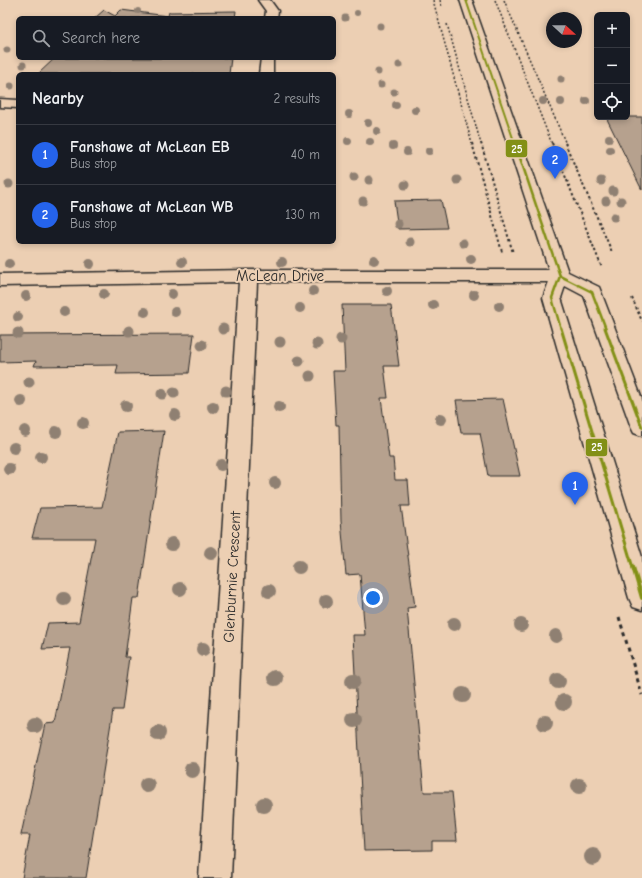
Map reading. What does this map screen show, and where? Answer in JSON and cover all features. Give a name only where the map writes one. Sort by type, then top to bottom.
[{"type":"street","points":[[264,0],[272,11],[271,16]]},
{"type":"street","points":[[466,0],[560,276],[552,298],[642,598]]},
{"type":"street","points":[[266,72],[267,60]]},
{"type":"street","points":[[0,103],[16,104]]},
{"type":"street","name":"McLean Drive","points":[[0,280],[248,276],[560,276]]},
{"type":"street","name":"Glenburnie Crescent","points":[[215,878],[248,276]]},
{"type":"street","points":[[560,276],[592,292],[642,427]]},
{"type":"path","points":[[433,0],[503,254]]},
{"type":"path","points":[[494,0],[605,274]]},
{"type":"path","points":[[504,0],[612,252]]},
{"type":"path","points":[[632,298],[642,321]]},
{"type":"building","points":[[104,10],[115,16],[97,16]]},
{"type":"building","points":[[121,10],[168,16],[115,16]]},
{"type":"building","points":[[236,11],[235,16],[168,16],[169,12]]},
{"type":"building","points":[[53,60],[231,60],[229,72],[40,72]]},
{"type":"building","points":[[630,117],[642,117],[642,190],[607,120],[630,120]]},
{"type":"building","points":[[441,200],[447,228],[398,229],[394,201]]},
{"type":"building","points":[[342,305],[391,305],[399,366],[384,366],[388,398],[381,398],[389,458],[393,458],[395,480],[408,480],[410,506],[401,506],[415,607],[407,608],[424,792],[452,792],[457,841],[432,841],[432,850],[364,851],[353,635],[365,635],[360,574],[346,575],[341,521],[339,425],[336,425],[333,371],[345,371]]},
{"type":"building","points":[[194,334],[189,373],[116,374],[118,365],[34,366],[36,361],[0,362],[0,335]]},
{"type":"building","points":[[503,399],[520,476],[488,476],[480,433],[461,433],[456,400]]},
{"type":"building","points":[[164,431],[139,598],[133,598],[125,657],[129,657],[122,710],[113,710],[86,878],[22,878],[30,835],[21,835],[45,724],[55,723],[70,648],[42,649],[48,623],[79,622],[95,538],[32,538],[40,508],[102,507],[118,432]]},
{"type":"transit line","name":"25","points":[[466,0],[560,276],[552,298],[642,598]]},
{"type":"transit line","name":"25","points":[[560,276],[592,292],[642,427]]},
{"type":"place","name":"Fanshawe at McLean WB","points":[[555,179]]},
{"type":"place","name":"Fanshawe at McLean EB","points":[[575,505]]}]
